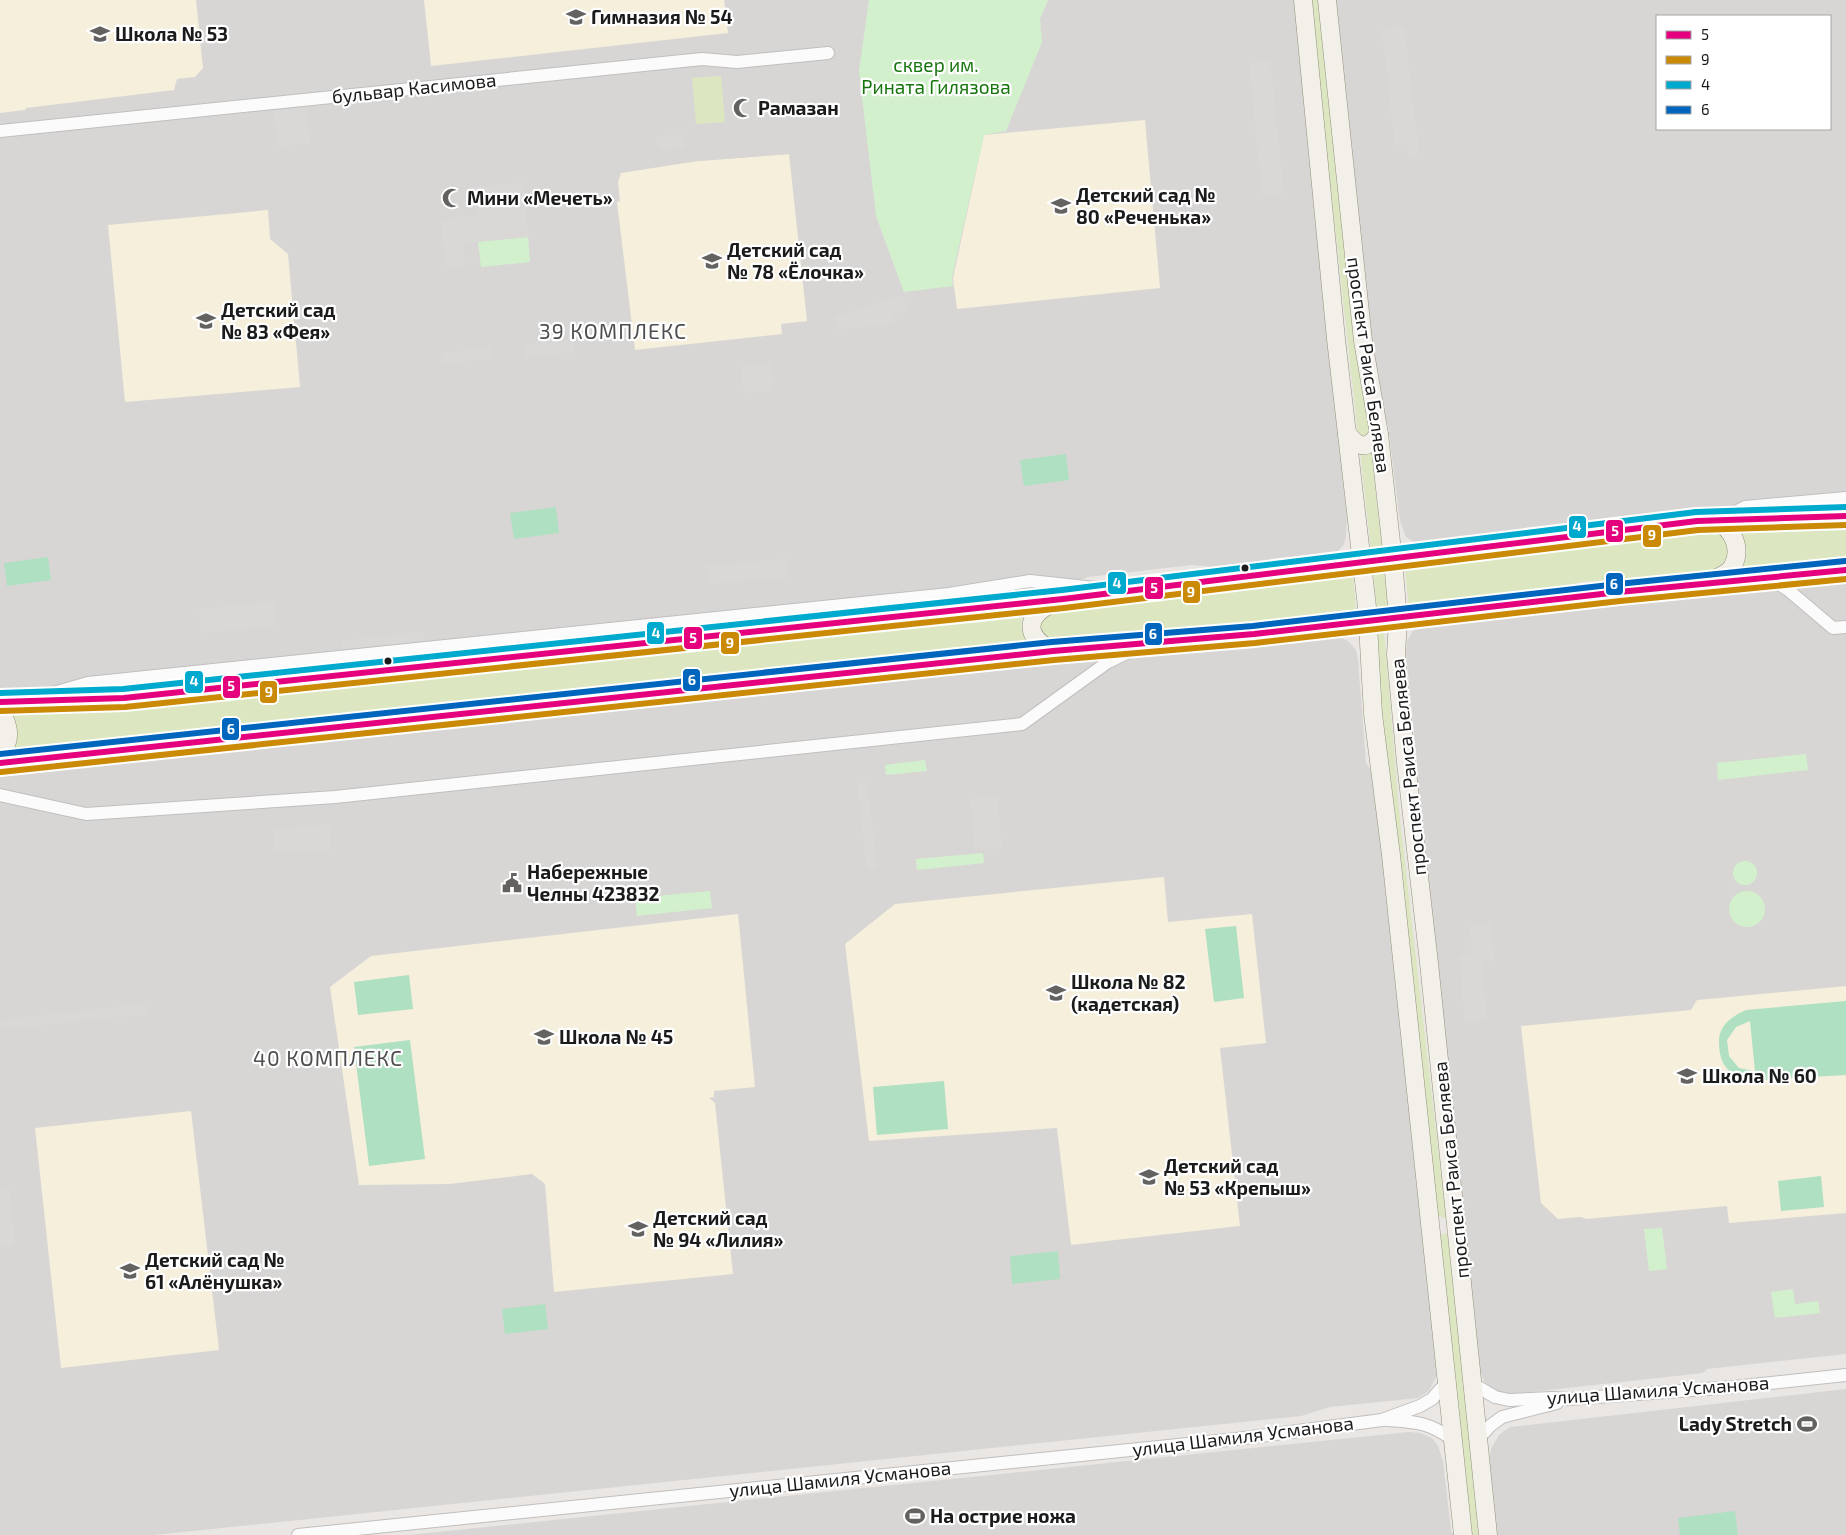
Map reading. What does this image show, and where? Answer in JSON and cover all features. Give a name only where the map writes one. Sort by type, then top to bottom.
[{"type":"main road","name":"проспект Раиса Беляева","points":[[1303,0],[1362,563],[1373,714],[1390,855],[1463,1535]]},
{"type":"main road","name":"проспект Раиса Беляева","points":[[1327,0],[1363,341],[1379,434],[1393,560],[1398,619],[1396,655],[1406,763],[1458,1238],[1488,1535]]},
{"type":"main road","points":[[1347,433],[1360,446],[1367,446],[1379,434]]},
{"type":"main road","points":[[0,702],[124,698],[1063,599],[1393,560],[1697,521],[1846,516]]},
{"type":"main road","points":[[1709,583],[1730,571],[1735,562],[1737,550],[1736,541],[1719,520]]},
{"type":"main road","points":[[0,763],[1053,651],[1142,646],[1709,583],[1770,579],[1846,570]]},
{"type":"main road","points":[[1053,651],[1041,645],[1031,627],[1034,616],[1043,608],[1063,599]]},
{"type":"main road","points":[[0,711],[6,720],[9,731],[8,741],[0,755]]},
{"type":"main road","points":[[1431,1239],[1437,1227],[1444,1224],[1452,1227],[1458,1238]]},
{"type":"street","name":"бульвар Касимова","points":[[0,131],[685,60],[702,59],[737,62],[828,53]]},
{"type":"street","points":[[1719,520],[1745,507],[1846,498]]},
{"type":"street","points":[[1770,579],[1787,589],[1833,628],[1846,628]]},
{"type":"street","points":[[27,701],[88,683],[948,594],[1030,580],[1122,591]]},
{"type":"street","points":[[0,795],[86,814],[335,797],[1022,724],[1108,662],[1142,646]]},
{"type":"street","name":"улица Шамиля Усманова","points":[[1473,1384],[1495,1397],[1509,1400],[1569,1399],[1734,1387],[1846,1375]]},
{"type":"street","name":"улица Шамиля Усманова","points":[[1382,1420],[1420,1406],[1432,1399],[1447,1382]]},
{"type":"street","points":[[1479,1438],[1502,1417],[1569,1399]]},
{"type":"street","name":"улица Шамиля Усманова","points":[[298,1535],[1205,1442],[1382,1420],[1422,1423],[1438,1428],[1452,1439]]},
{"type":"shaded area","name":"39 КОМПЛЕКС","points":[[0,0],[1296,0],[1347,519],[1344,544],[1334,554],[1324,556],[1222,568],[1192,565],[1088,577],[1053,589],[1014,598],[436,659],[406,656],[328,664],[286,675],[96,693],[0,695]]},
{"type":"shaded area","name":"Школа № 53","points":[[0,0],[196,0],[203,68],[195,77],[177,79],[174,90],[26,108],[25,110],[0,113]]},
{"type":"shaded area","name":"Гимназия № 54","points":[[424,0],[724,0],[728,33],[431,66]]},
{"type":"shaded area","points":[[1335,0],[1846,0],[1846,508],[1786,513],[1735,505],[1637,515],[1599,524],[1428,546],[1416,543],[1406,537],[1400,521],[1388,425],[1379,403]]},
{"type":"shaded area","points":[[1396,26],[1404,27],[1419,153],[1409,161],[1407,144],[1395,146],[1382,29]]},
{"type":"shaded area","points":[[1270,60],[1284,194],[1262,196],[1249,63]]},
{"type":"shaded area","points":[[782,69],[789,154],[698,161],[691,77]]},
{"type":"shaded area","points":[[307,101],[310,143],[277,146],[273,105]]},
{"type":"shaded area","name":"Детский сад № 80 «Реченька»","points":[[1145,120],[1160,288],[957,309],[953,278],[984,135]]},
{"type":"shaded area","points":[[684,134],[685,148],[659,150],[655,137]]},
{"type":"shaded area","name":"Детский сад № 78 «Ёлочка»","points":[[789,154],[807,321],[781,324],[782,334],[635,350],[617,202],[620,201],[618,182],[621,173],[698,161]]},
{"type":"shaded area","points":[[523,183],[528,237],[463,243],[465,265],[445,267],[441,219],[476,215],[473,187]]},
{"type":"shaded area","name":"Детский сад № 83 «Фея»","points":[[268,210],[270,239],[288,254],[300,387],[125,402],[108,225]]},
{"type":"shaded area","points":[[902,295],[908,310],[893,314],[897,324],[838,329],[834,317]]},
{"type":"shaded area","points":[[574,340],[575,352],[526,357],[525,345]]},
{"type":"shaded area","points":[[491,347],[492,358],[442,364],[441,353]]},
{"type":"shaded area","points":[[771,364],[774,390],[744,393],[741,367]]},
{"type":"shaded area","points":[[787,559],[789,577],[709,584],[707,566]]},
{"type":"shaded area","points":[[1846,575],[1846,1354],[1707,1369],[1703,1373],[1513,1394],[1497,1391],[1485,1383],[1478,1367],[1413,796],[1417,762],[1406,654],[1407,641],[1413,631],[1422,627],[1598,603]]},
{"type":"shaded area","points":[[274,602],[276,626],[201,633],[199,609]]},
{"type":"shaded area","points":[[423,632],[424,641],[343,649],[342,641]]},
{"type":"shaded area","name":"40 КОМПЛЕКС","points":[[1330,635],[1338,636],[1348,641],[1356,650],[1366,763],[1375,776],[1436,1361],[1436,1377],[1429,1391],[1418,1398],[1330,1407],[1301,1416],[154,1535],[0,1535],[0,773],[457,720],[482,718],[524,721],[594,712],[612,707],[1103,652],[1134,657]]},
{"type":"shaded area","points":[[867,782],[877,869],[867,870],[857,783]]},
{"type":"shaded area","points":[[997,797],[1002,848],[975,850],[970,799]]},
{"type":"shaded area","points":[[329,825],[331,849],[274,852],[273,829]]},
{"type":"shaded area","name":"Школа № 82 (кадетская)","points":[[1164,877],[1168,922],[1252,914],[1266,1043],[1220,1048],[1240,1226],[1071,1245],[1057,1128],[869,1141],[845,944],[895,904]]},
{"type":"shaded area","name":"Школа № 45","points":[[738,914],[755,1087],[714,1091],[714,1097],[709,1098],[715,1103],[733,1274],[554,1292],[545,1184],[532,1174],[449,1184],[359,1185],[330,987],[371,956]]},
{"type":"shaded area","points":[[1491,923],[1494,960],[1482,962],[1487,1020],[1465,1022],[1459,956],[1472,954],[1470,925]]},
{"type":"shaded area","name":"Школа № 60","points":[[1846,986],[1846,1213],[1729,1223],[1727,1206],[1586,1219],[1581,1217],[1558,1219],[1541,1203],[1521,1026],[1691,1010],[1697,1000]]},
{"type":"shaded area","points":[[146,1004],[148,1014],[0,1029],[0,1020]]},
{"type":"shaded area","name":"Детский сад № 61 «Алёнушка»","points":[[191,1111],[219,1350],[61,1368],[35,1128]]},
{"type":"shaded area","points":[[10,1189],[15,1246],[0,1247],[0,1190]]},
{"type":"shaded area","points":[[1846,1389],[1846,1535],[1495,1535],[1488,1468],[1491,1449],[1499,1435],[1510,1427]]},
{"type":"shaded area","points":[[1409,1432],[1420,1433],[1432,1438],[1438,1446],[1443,1461],[1451,1531],[1454,1535],[408,1535]]},
{"type":"green space","name":"сквер им. Рината Гилязова","points":[[869,0],[1048,0],[1040,19],[1042,42],[1006,131],[984,135],[952,277],[953,286],[904,292],[876,216],[859,71]]},
{"type":"green space","points":[[1310,0],[1321,0],[1369,439],[1358,435]]},
{"type":"green space","points":[[721,76],[725,122],[696,124],[692,78]]},
{"type":"green space","points":[[528,237],[530,262],[481,267],[478,242]]},
{"type":"green space","points":[[1371,450],[1382,548],[1371,550],[1360,451]]},
{"type":"green space","points":[[1066,454],[1069,480],[1024,486],[1020,460]]},
{"type":"green space","points":[[556,507],[559,533],[514,539],[510,513]]},
{"type":"green space","points":[[1846,523],[1846,563],[1738,574],[1746,557],[1746,546],[1738,529]]},
{"type":"green space","points":[[1704,530],[1721,536],[1729,547],[1726,560],[1711,571],[1581,582],[1532,593],[1409,608],[1405,568],[1650,534]]},
{"type":"green space","points":[[48,557],[51,580],[7,586],[4,563]]},
{"type":"green space","points":[[1384,570],[1388,610],[1377,611],[1373,571]]},
{"type":"green space","points":[[1353,573],[1356,612],[1056,645],[1039,631],[1043,617],[1052,613]]},
{"type":"green space","points":[[1026,609],[1021,624],[1026,638],[1033,647],[8,756],[9,709]]},
{"type":"green space","points":[[1384,630],[1399,810],[1446,1218],[1439,1216],[1435,1218],[1390,812],[1374,631]]},
{"type":"green space","points":[[1806,754],[1808,770],[1718,780],[1717,763]]},
{"type":"green space","points":[[925,760],[927,771],[886,775],[885,765]]},
{"type":"green space","points":[[983,853],[984,863],[917,870],[916,859]]},
{"type":"green space","points":[[1745,861],[1753,865],[1757,873],[1753,881],[1745,885],[1737,881],[1733,873],[1737,865]]},
{"type":"green space","points":[[710,891],[712,908],[637,916],[635,898]]},
{"type":"green space","points":[[1747,891],[1754,892],[1760,896],[1764,902],[1764,916],[1760,922],[1754,926],[1747,927],[1740,926],[1734,922],[1730,916],[1729,909],[1730,902],[1734,896],[1740,892]]},
{"type":"green space","points":[[1236,926],[1244,998],[1214,1002],[1205,929]]},
{"type":"green space","points":[[409,975],[413,1009],[358,1015],[354,982]]},
{"type":"green space","points":[[1846,1001],[1846,1075],[1755,1080],[1734,1075],[1726,1068],[1721,1058],[1719,1037],[1727,1022],[1746,1010]],"holes":[[[1750,1021],[1755,1071],[1739,1068],[1729,1056],[1727,1040],[1736,1027]]]},
{"type":"green space","points":[[410,1040],[425,1159],[369,1166],[354,1047]]},
{"type":"green space","points":[[944,1081],[948,1129],[877,1135],[873,1087]]},
{"type":"green space","points":[[1821,1176],[1824,1207],[1781,1211],[1778,1181]]},
{"type":"green space","points":[[1662,1228],[1667,1269],[1649,1271],[1644,1229]]},
{"type":"green space","points":[[1445,1233],[1449,1237],[1480,1535],[1469,1535],[1439,1237]]},
{"type":"green space","points":[[1058,1251],[1060,1279],[1012,1284],[1010,1256]]},
{"type":"green space","points":[[1793,1289],[1795,1304],[1818,1301],[1820,1313],[1775,1318],[1771,1292]]},
{"type":"green space","points":[[545,1304],[548,1329],[505,1334],[502,1309]]},
{"type":"green space","points":[[1735,1511],[1738,1535],[1680,1535],[1678,1518]]},
{"type":"transit line","name":"4","points":[[0,693],[123,689],[1062,590],[1696,512],[1846,507]]},
{"type":"transit line","name":"5","points":[[0,702],[124,698],[1063,599],[1697,521],[1846,516]]},
{"type":"transit line","name":"9","points":[[0,711],[125,707],[1064,608],[1698,530],[1846,525]]},
{"type":"transit line","name":"6","points":[[0,754],[1052,642],[1253,626],[1618,584],[1845,561]]},
{"type":"transit line","name":"5","points":[[0,763],[1053,651],[1254,634],[1619,592],[1846,570]]},
{"type":"transit line","name":"9","points":[[1,772],[1054,660],[1255,643],[1620,601],[1846,579]]},
{"type":"place","name":"Гимназия № 54","points":[[576,17]]},
{"type":"place","name":"Школа № 53","points":[[100,34]]},
{"type":"place","name":"Рамазан","points":[[743,108]]},
{"type":"place","name":"Мини «Мечеть»","points":[[452,198]]},
{"type":"place","name":"Детский сад № 80 «Реченька»","points":[[1061,206]]},
{"type":"place","name":"Детский сад № 78 «Ёлочка»","points":[[712,261]]},
{"type":"place","name":"Детский сад № 83 «Фея»","points":[[206,321]]},
{"type":"place","name":"Набережные Челны 423832","points":[[512,883]]},
{"type":"place","name":"Школа № 82 (кадетская)","points":[[1056,993]]},
{"type":"place","name":"Школа № 45","points":[[544,1037]]},
{"type":"place","name":"Школа № 60","points":[[1687,1076]]},
{"type":"place","name":"Детский сад № 53 «Крепыш»","points":[[1149,1177]]},
{"type":"place","name":"Детский сад № 94 «Лилия»","points":[[638,1229]]},
{"type":"place","name":"Детский сад № 61 «Алёнушка»","points":[[130,1271]]},
{"type":"place","name":"Lady Stretch","points":[[1807,1424]]},
{"type":"place","name":"На острие ножа","points":[[915,1516]]},
{"type":"district","name":"39 КОМПЛЕКС","points":[[613,332]]},
{"type":"district","name":"40 КОМПЛЕКС","points":[[328,1059]]}]
